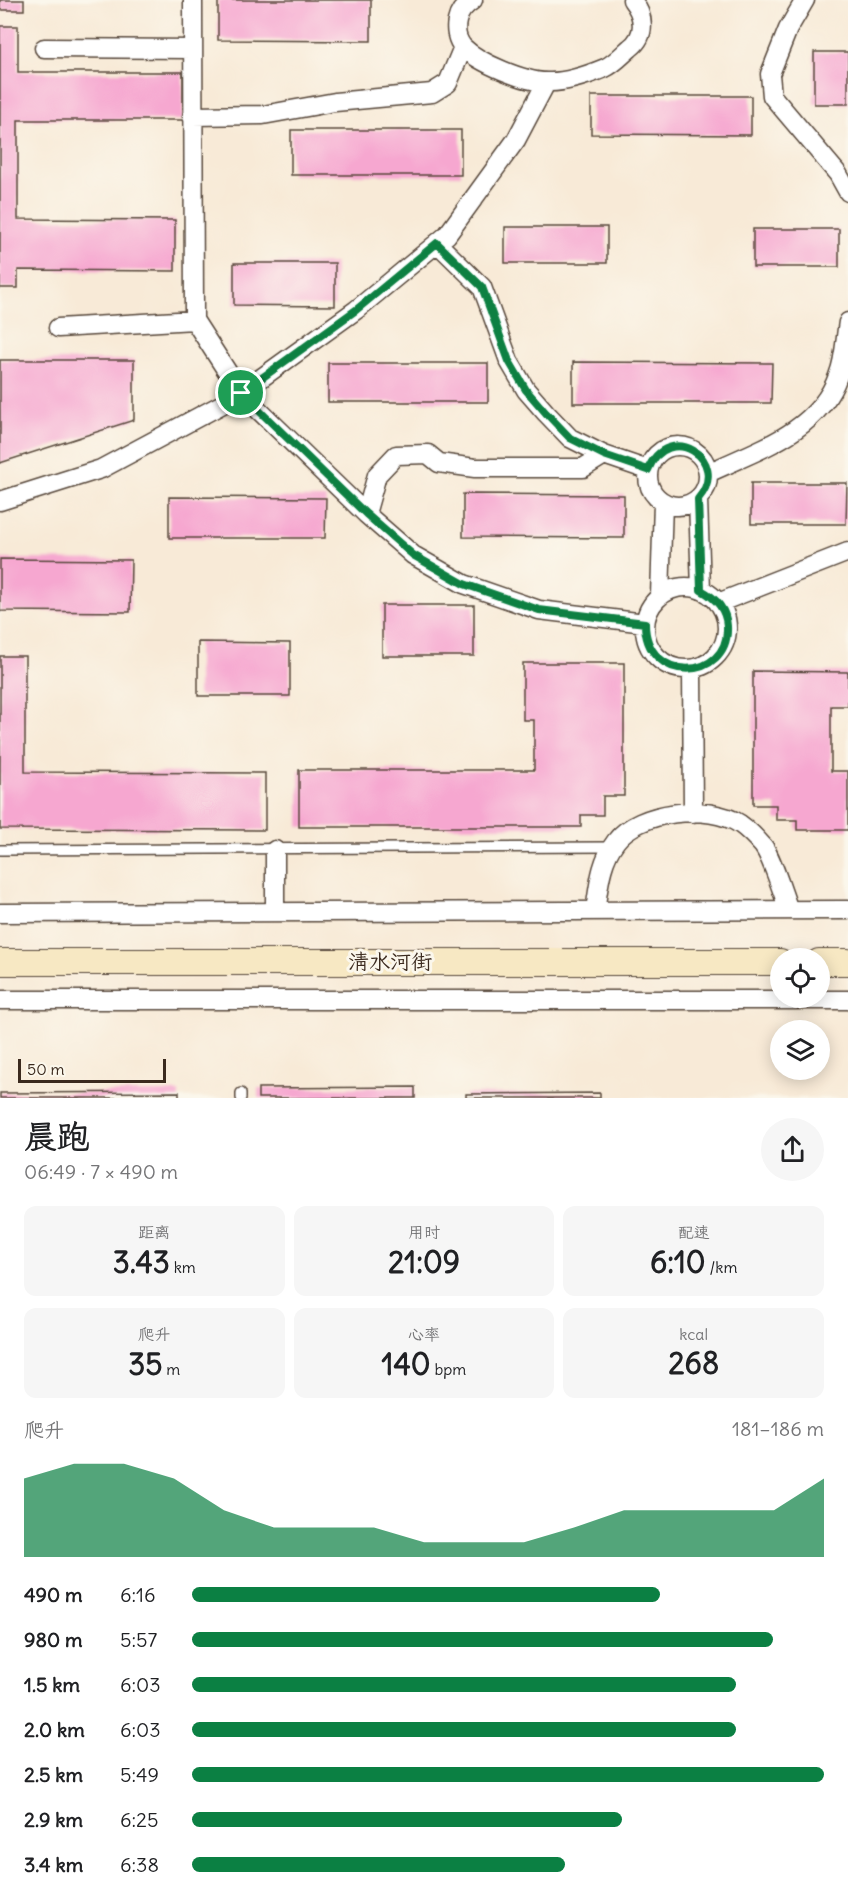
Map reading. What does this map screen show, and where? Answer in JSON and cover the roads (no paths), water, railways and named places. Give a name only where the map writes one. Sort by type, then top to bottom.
[{"type":"street","points":[[193,0],[194,320],[241,393],[366,514],[413,555],[464,584],[539,610],[645,623]]},
{"type":"street","points":[[473,0],[463,7],[456,23],[459,40],[463,47],[497,68],[546,83],[564,81],[606,68],[634,45],[642,31],[643,22],[632,0]]},
{"type":"street","points":[[805,0],[788,29],[770,74],[772,96],[843,171],[848,192]]},
{"type":"street","points":[[192,116],[263,115],[335,102],[432,93],[448,83],[463,47]]},
{"type":"street","points":[[44,48],[193,49]]},
{"type":"street","points":[[0,501],[101,469],[241,393],[356,310],[447,235],[516,140],[546,83]]},
{"type":"street","points":[[437,243],[482,287],[509,361],[526,390],[570,438],[604,455],[648,470]]},
{"type":"street","points":[[58,328],[194,320]]},
{"type":"street","points":[[708,473],[776,441],[802,425],[824,404],[843,380],[842,365],[848,322]]},
{"type":"street","points":[[675,446],[693,450],[706,464],[708,473],[708,483],[698,499],[681,507],[663,503],[650,489],[648,470],[658,453],[675,446]]},
{"type":"street","points":[[366,514],[377,475],[396,455],[428,454],[439,463],[474,468],[583,468],[604,455]]},
{"type":"street","points":[[698,499],[701,590]]},
{"type":"street","points":[[660,596],[663,503]]},
{"type":"street","points":[[718,603],[848,552]]},
{"type":"street","points":[[680,587],[701,590],[718,603],[727,622],[724,644],[712,661],[692,669],[670,667],[661,662],[648,644],[645,623],[653,603],[660,596],[680,587]]},
{"type":"street","points":[[692,669],[693,813]]},
{"type":"street","points":[[595,911],[602,864],[616,840],[633,826],[662,815],[693,813],[709,814],[739,823],[764,847],[789,910]]},
{"type":"street","points":[[275,850],[275,912]]},
{"type":"street","points":[[0,913],[848,910]]},
{"type":"street","name":"清水河街","points":[[0,962],[770,962]]},
{"type":"street","points":[[830,962],[848,962]]},
{"type":"street","points":[[0,1000],[848,1000]]},
{"type":"lane","points":[[0,850],[612,847]]}]
